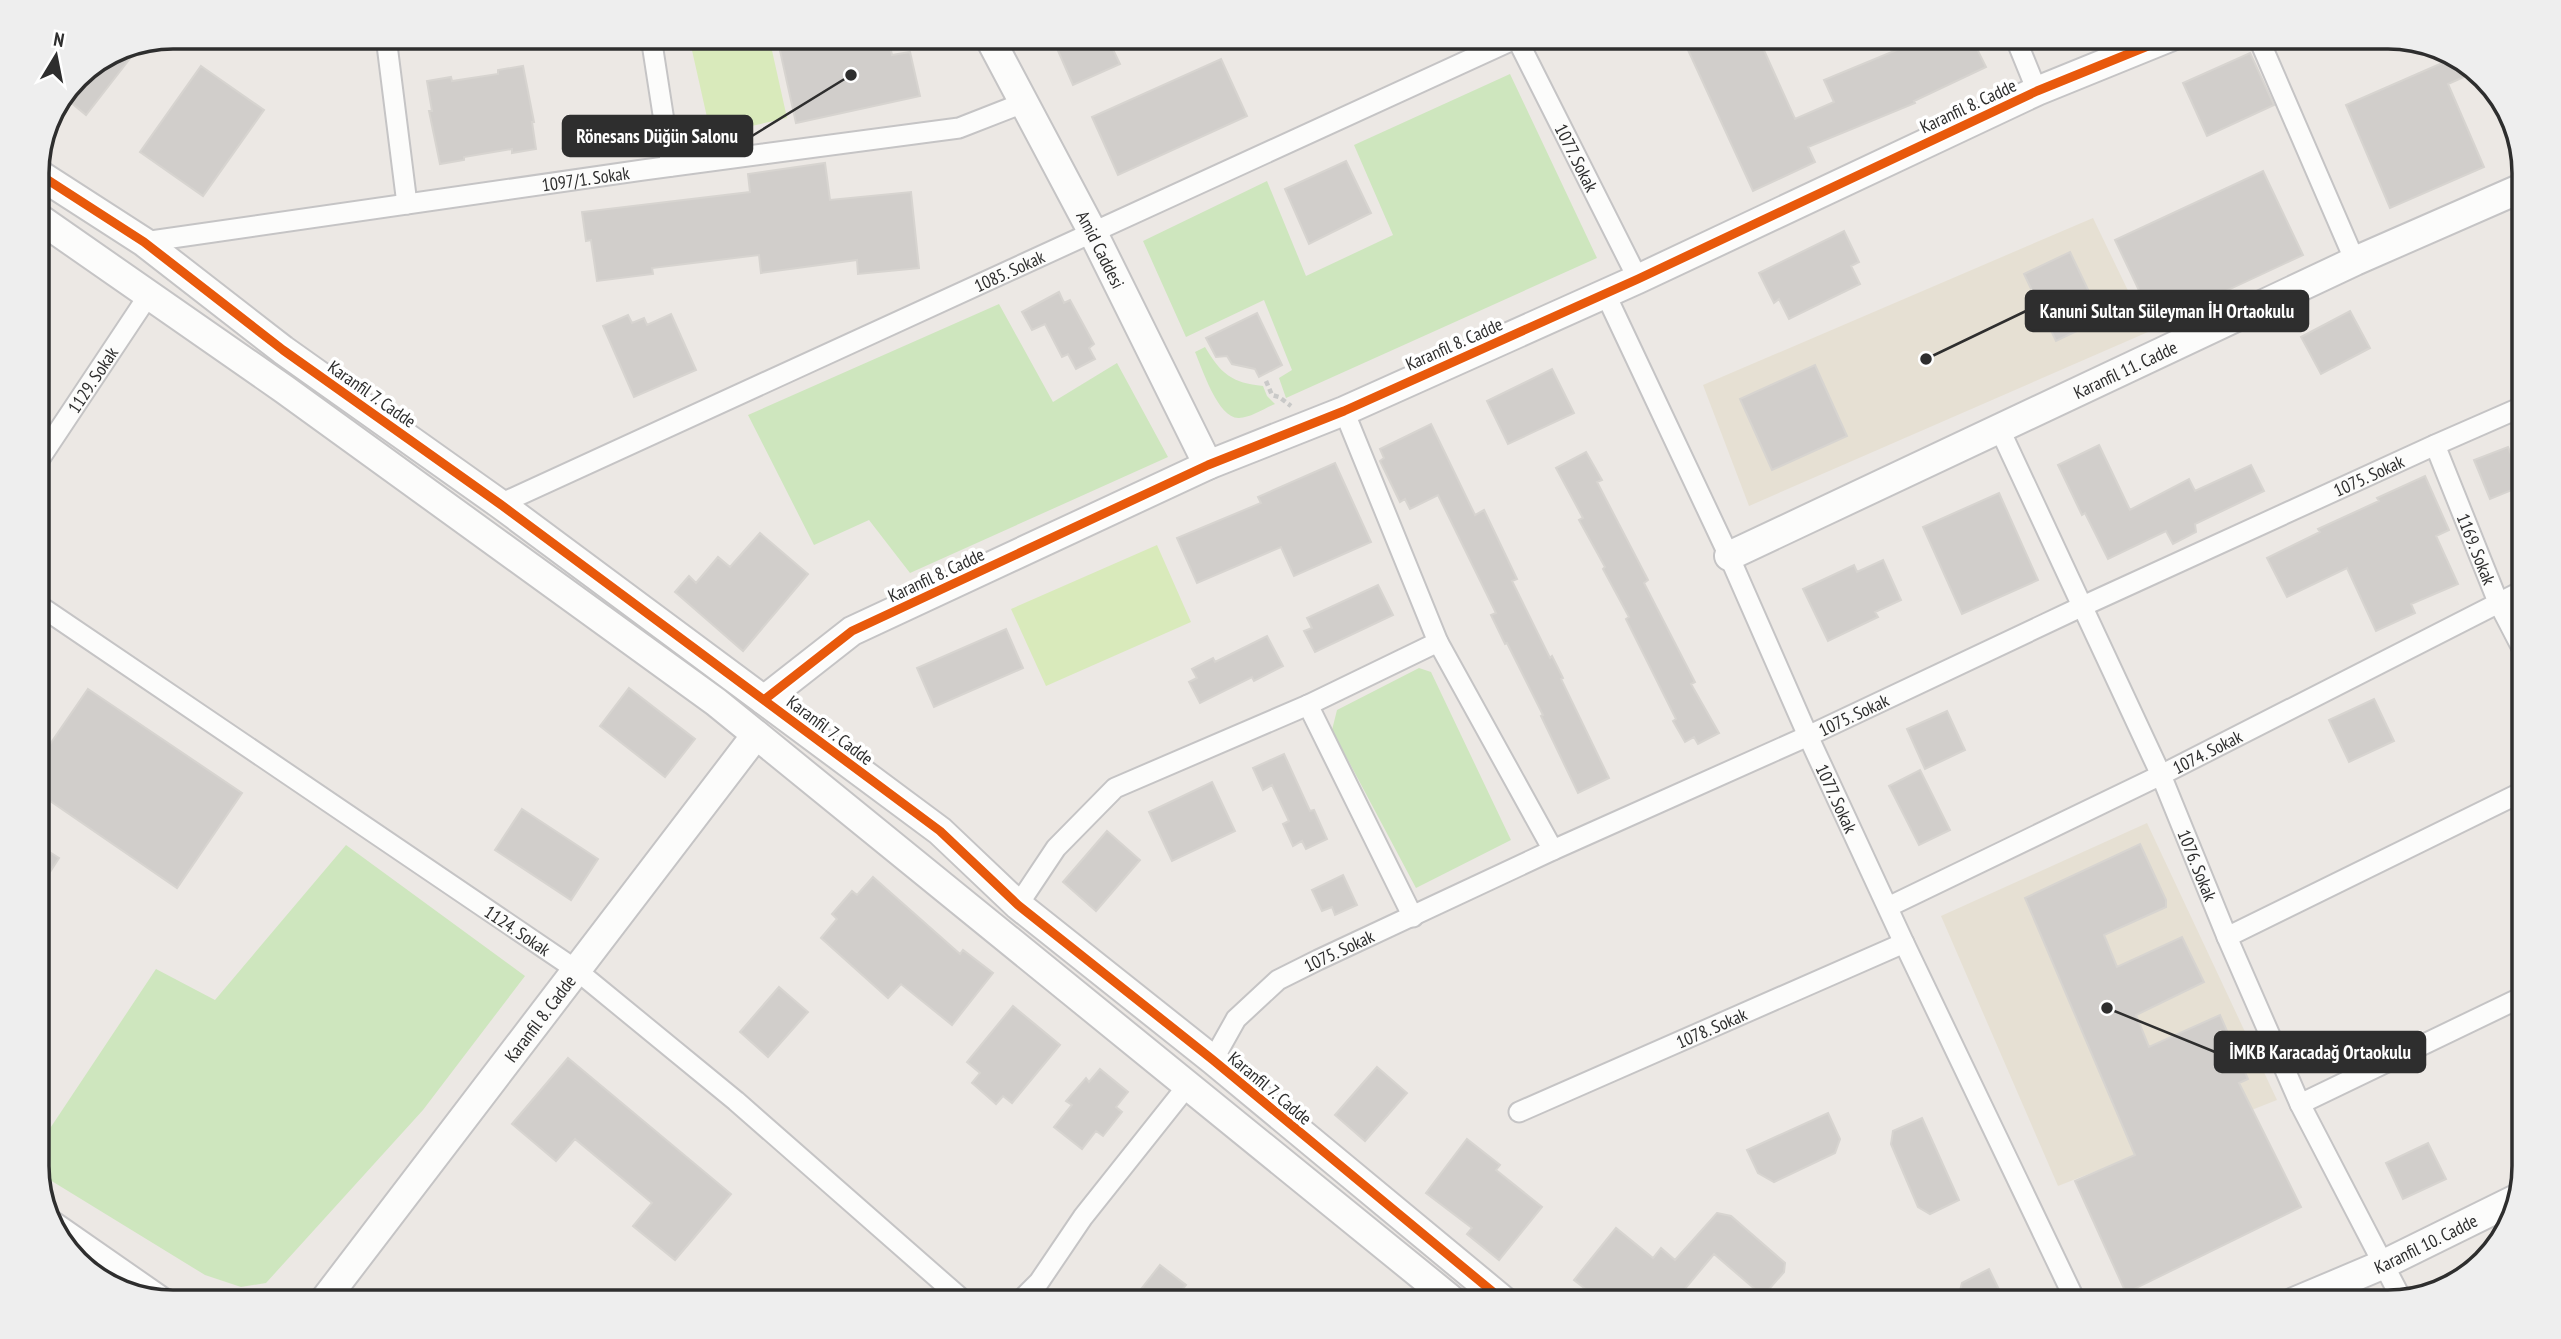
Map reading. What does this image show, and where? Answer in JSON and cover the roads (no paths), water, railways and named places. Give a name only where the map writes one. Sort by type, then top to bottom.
[{"type":"street","points":[[388,49],[407,204]]},
{"type":"street","points":[[653,49],[671,166]]},
{"type":"street","name":"Amid Caddesi","points":[[995,49],[1092,231],[1209,465]]},
{"type":"street","name":"1085. Sokak","points":[[500,504],[1491,49]]},
{"type":"street","name":"1077. Sokak","points":[[1523,49],[1638,279]]},
{"type":"street","points":[[2020,49],[2037,91]]},
{"type":"street","name":"Karanfil 8. Cadde","points":[[764,700],[852,631],[1209,465],[1344,411],[1638,279],[2037,91],[2140,49]]},
{"type":"street","points":[[2263,49],[2355,261]]},
{"type":"street","name":"1097/1. Sokak","points":[[144,242],[671,166],[959,128],[1023,103]]},
{"type":"street","name":"Karanfil 7. Cadde","points":[[49,181],[144,242],[283,350],[500,504],[940,831],[1018,905],[1213,1060],[1491,1290]]},
{"type":"street","name":"Karanfil 11. Cadde","points":[[1729,556],[2355,261],[2512,192]]},
{"type":"street","points":[[49,226],[284,389],[716,702],[1439,1290]]},
{"type":"street","name":"1077. Sokak","points":[[1605,293],[1729,556],[1808,736],[1904,943],[2070,1290]]},
{"type":"street","name":"1129. Sokak","points":[[49,445],[148,296]]},
{"type":"street","points":[[1344,411],[1438,642],[1553,850]]},
{"type":"street","name":"1075. Sokak","points":[[1213,1060],[1236,1019],[1278,981],[1318,960],[1553,850],[1808,736],[2083,606],[2512,411]]},
{"type":"street","name":"1076. Sokak","points":[[2000,430],[2161,775],[2227,937],[2300,1104],[2397,1289]]},
{"type":"street","name":"1169. Sokak","points":[[2435,445],[2498,602],[2512,629]]},
{"type":"street","name":"1074. Sokak","points":[[1888,908],[2161,775],[2512,596]]},
{"type":"street","name":"1124. Sokak","points":[[49,612],[575,969],[736,1101],[951,1290]]},
{"type":"street","points":[[1018,905],[1056,848],[1115,788],[1308,705],[1438,642]]},
{"type":"street","points":[[1308,705],[1413,917]]},
{"type":"street","name":"Karanfil 8. Cadde","points":[[332,1290],[756,735]]},
{"type":"street","points":[[2227,937],[2512,797]]},
{"type":"street","name":"1078. Sokak","points":[[1519,1112],[1904,943]]},
{"type":"street","points":[[2300,1104],[2512,1002]]},
{"type":"street","points":[[1031,1290],[1083,1217],[1188,1085]]},
{"type":"street","name":"Karanfil 10. Cadde","points":[[2322,1290],[2384,1264],[2506,1204]]},
{"type":"street","points":[[69,1233],[148,1287]]},
{"type":"place","name":"Rönesans Düğün Salonu","points":[[851,75]]},
{"type":"place","name":"Kanuni Sultan Süleyman İH Ortaokulu","points":[[1926,359]]},
{"type":"place","name":"İMKB Karacadağ Ortaokulu","points":[[2107,1008]]}]
